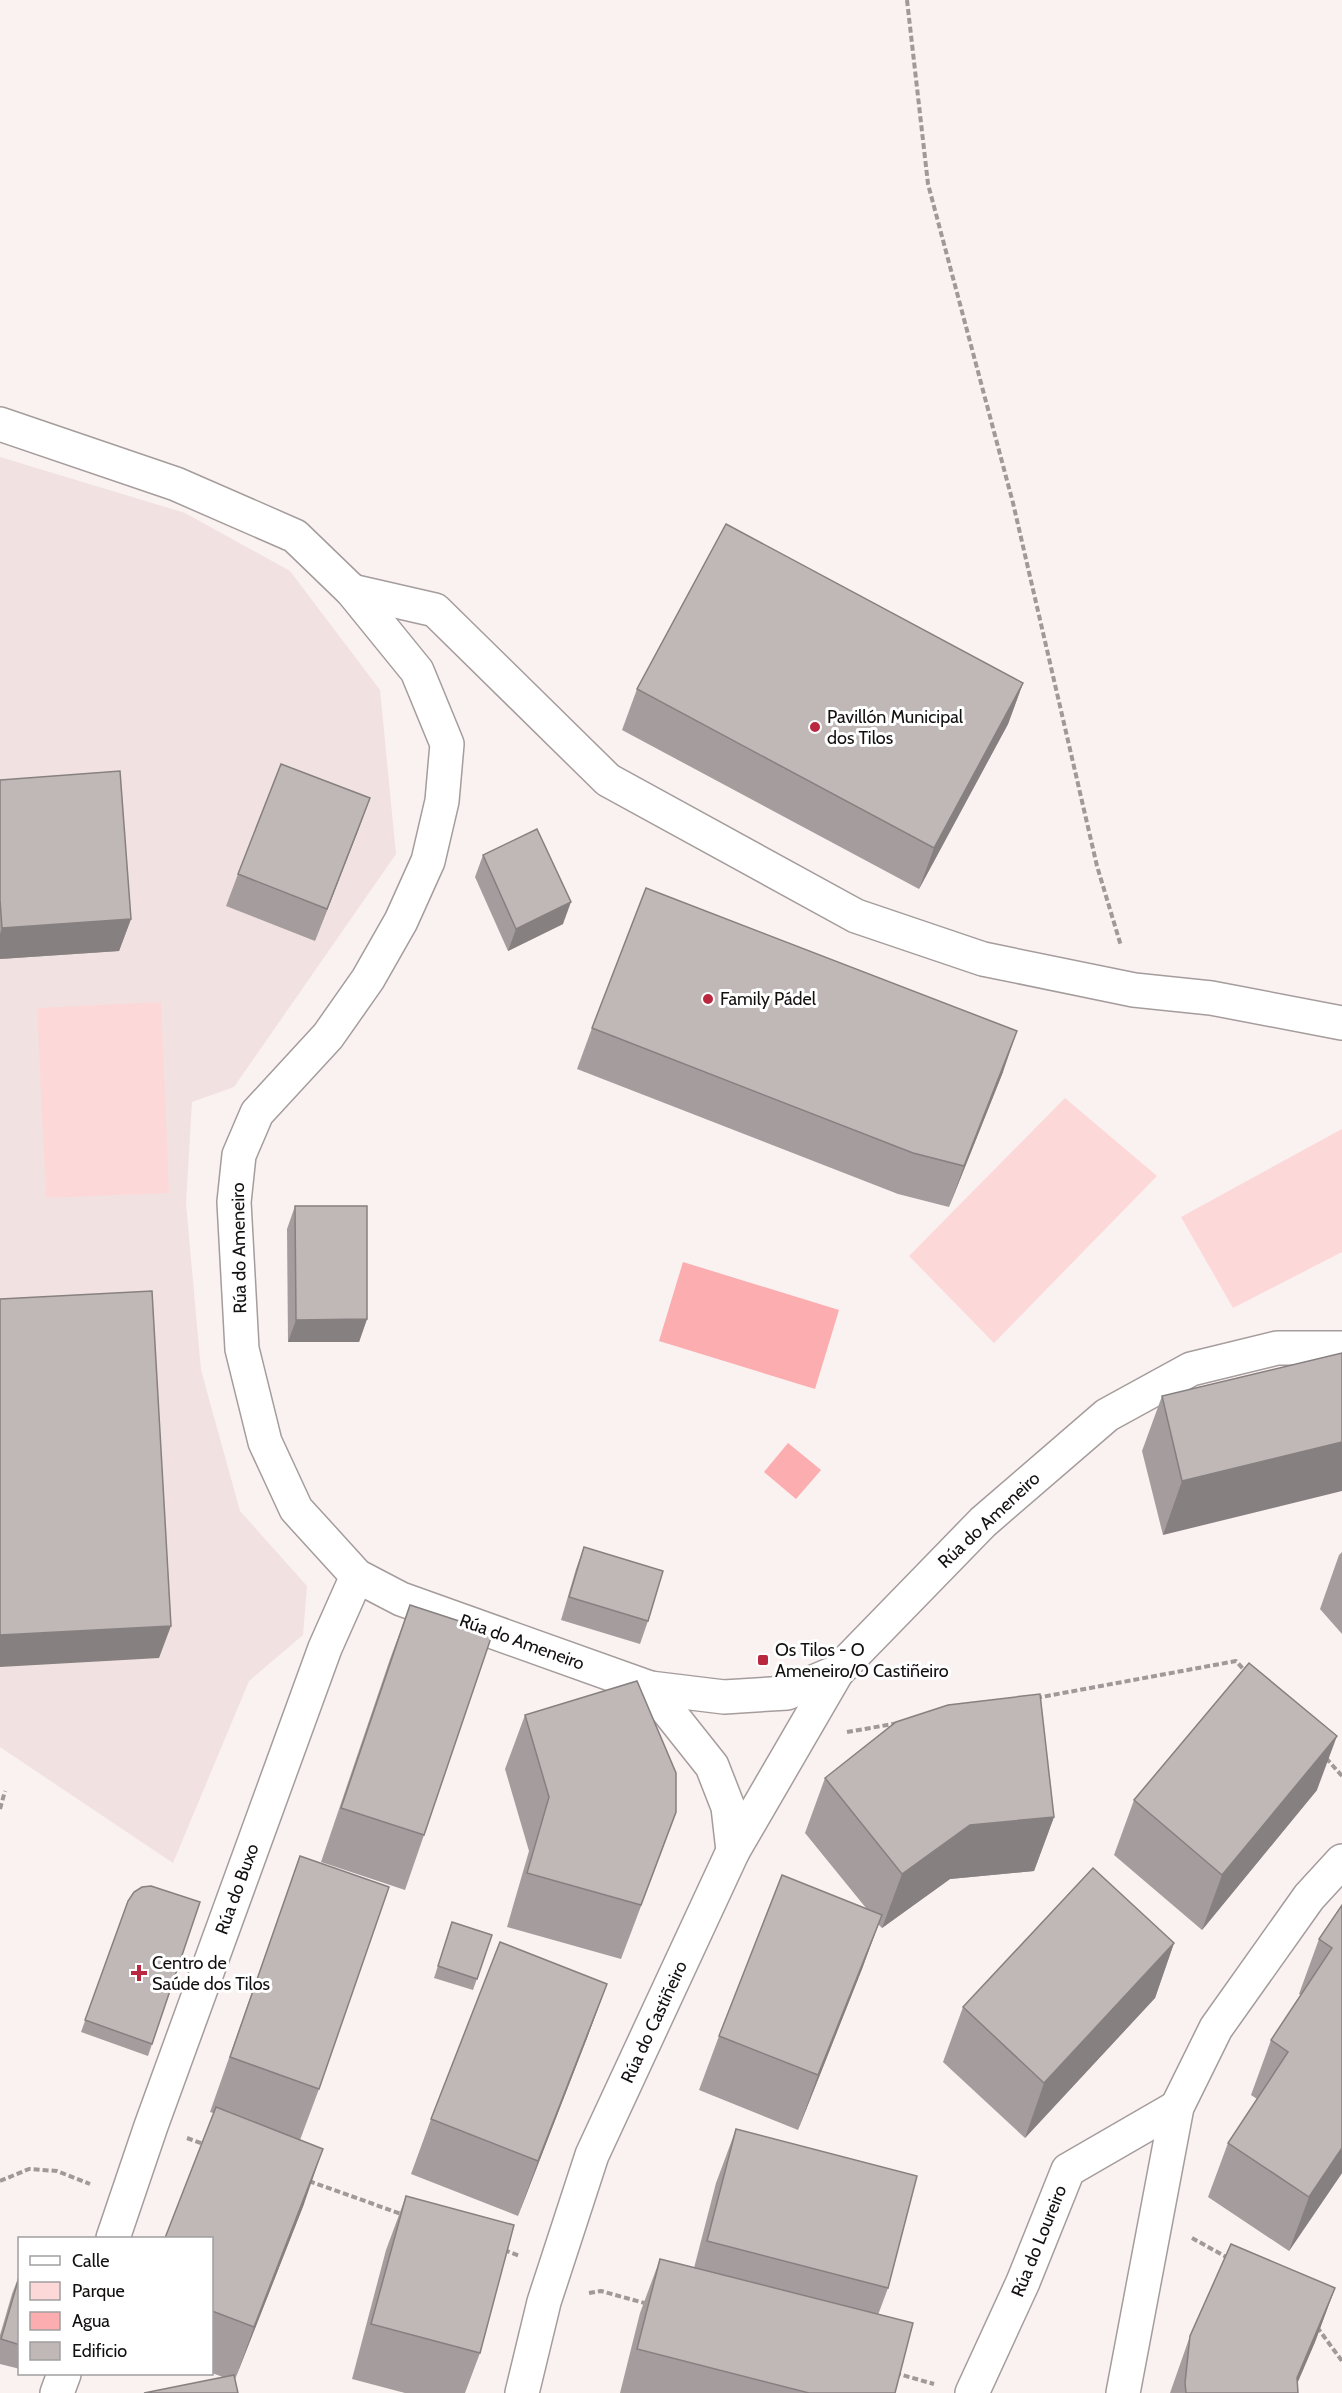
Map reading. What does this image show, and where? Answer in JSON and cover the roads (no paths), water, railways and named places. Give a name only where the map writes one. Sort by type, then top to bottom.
[{"type":"street","name":"Rúa do Ameneiro","points":[[0,424],[176,484],[295,536],[352,591],[417,671],[447,744],[442,801],[428,861],[401,921],[368,979],[328,1036],[257,1113],[239,1155],[234,1202],[242,1349],[265,1442],[296,1509],[357,1576],[401,1599],[650,1688],[724,1697],[787,1693],[837,1672],[983,1522],[1107,1415],[1191,1369],[1277,1348],[1342,1348]]},
{"type":"street","points":[[352,591],[435,610],[608,780],[856,916],[983,959],[1134,990],[1211,998],[1342,1023]]},
{"type":"street","name":"Rúa do Buxo","points":[[113,2237],[151,2126],[325,1648],[357,1576]]},
{"type":"street","name":"Rúa do Castiñeiro","points":[[522,2393],[544,2302],[592,2155],[733,1851],[837,1672]]},
{"type":"street","points":[[650,1688],[712,1766],[728,1807],[733,1851]]},
{"type":"street","points":[[1123,2393],[1177,2108],[1216,2028],[1309,1897],[1342,1861]]},
{"type":"street","name":"Rúa do Loureiro","points":[[958,2390],[1023,2282],[1068,2170],[1177,2108]]},
{"type":"street","points":[[57,2393],[63,2375]]},
{"type":"water","points":[[683,1262],[839,1310],[815,1389],[659,1341]]},
{"type":"water","points":[[788,1443],[821,1470],[796,1499],[764,1472]]},
{"type":"place","name":"Pavillón Municipal dos Tilos","points":[[815,727]]},
{"type":"place","name":"Family Pádel","points":[[708,999]]},
{"type":"place","name":"Os Tilos - O Ameneiro/O Castiñeiro","points":[[763,1660]]},
{"type":"place","name":"Centro de Saúde dos Tilos","points":[[139,1973]]}]
